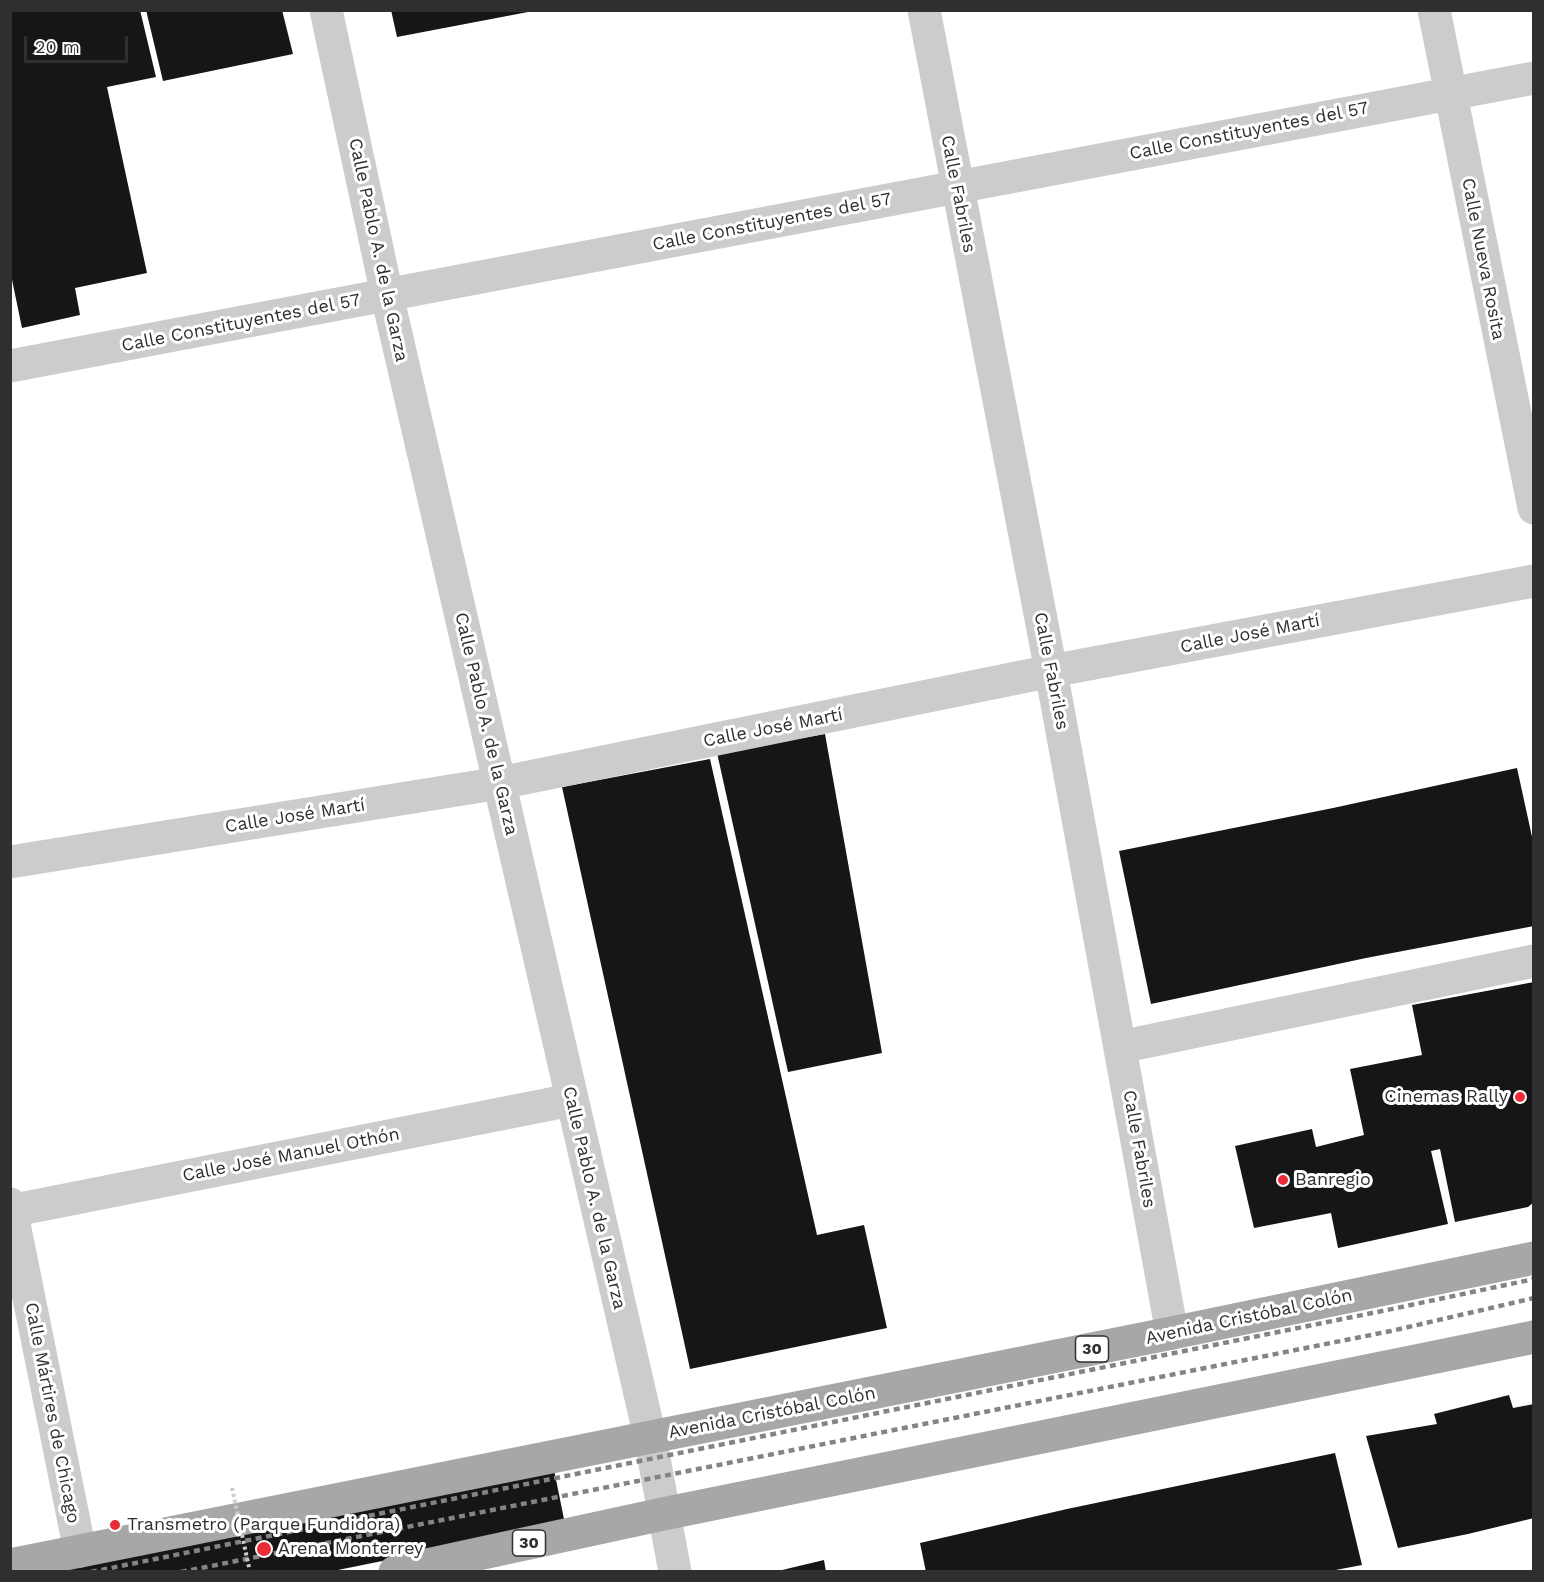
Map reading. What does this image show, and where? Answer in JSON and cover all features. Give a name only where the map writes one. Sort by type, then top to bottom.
[{"type":"main road","name":"Avenida Cristóbal Colón","points":[[10,1565],[1172,1333],[1533,1258]]},
{"type":"main road","name":"30","points":[[395,1572],[663,1514],[1533,1337]]},
{"type":"street","name":"Calle Pablo A. de la Garza","points":[[327,10],[387,295],[650,1437]]},
{"type":"street","name":"Calle Fabriles","points":[[924,10],[1051,671],[1172,1333]]},
{"type":"street","name":"Calle Nueva Rosita","points":[[1434,10],[1533,508]]},
{"type":"street","name":"Calle Constituyentes del 57","points":[[10,366],[1533,78]]},
{"type":"street","name":"Calle José Martí","points":[[10,862],[500,783],[1051,671],[1533,581]]},
{"type":"street","points":[[1120,1047],[1533,961]]},
{"type":"street","name":"Calle José Manuel Othón","points":[[11,1208],[571,1100]]},
{"type":"street","name":"Calle Mártires de Chicago","points":[[11,1208],[80,1551]]},
{"type":"street","points":[[650,1437],[675,1572]]},
{"type":"path","points":[[232,1488],[250,1572]]},
{"type":"building","points":[[10,10],[140,10],[156,77],[107,87],[147,273],[75,288],[80,315],[22,328],[10,270]]},
{"type":"building","points":[[146,10],[282,10],[293,54],[163,81]]},
{"type":"building","points":[[391,10],[528,10],[528,12],[397,37]]},
{"type":"building","points":[[825,734],[882,1053],[788,1072],[717,753]]},
{"type":"building","points":[[710,759],[817,1235],[864,1225],[887,1328],[690,1369],[562,787]]},
{"type":"building","points":[[1517,768],[1534,846],[1534,926],[1366,958],[1151,1004],[1119,851]]},
{"type":"building","points":[[1534,982],[1534,1202],[1528,1207],[1455,1222],[1440,1149],[1431,1151],[1448,1224],[1338,1248],[1331,1213],[1254,1228],[1235,1146],[1312,1129],[1316,1147],[1364,1135],[1350,1069],[1422,1055],[1412,1005]]},
{"type":"building","points":[[1509,1395],[1513,1408],[1534,1404],[1534,1518],[1398,1548],[1366,1436],[1437,1424],[1434,1414]]},
{"type":"building","points":[[550,1450],[565,1524],[328,1572],[10,1572]]},
{"type":"building","points":[[1335,1453],[1362,1565],[1325,1572],[926,1572],[920,1543],[1067,1509]]},
{"type":"building","points":[[824,1560],[826,1572],[778,1572],[778,1571]]},
{"type":"railway","points":[[91,1572],[1534,1279]]},
{"type":"railway","points":[[181,1572],[1391,1331],[1534,1298]]},
{"type":"place","name":"Cinemas Rally","points":[[1520,1097]]},
{"type":"place","name":"Banregio","points":[[1283,1180]]},
{"type":"place","name":"Transmetro (Parque Fundidora)","points":[[115,1525]]},
{"type":"place","name":"Arena Monterrey","points":[[264,1549]]}]
